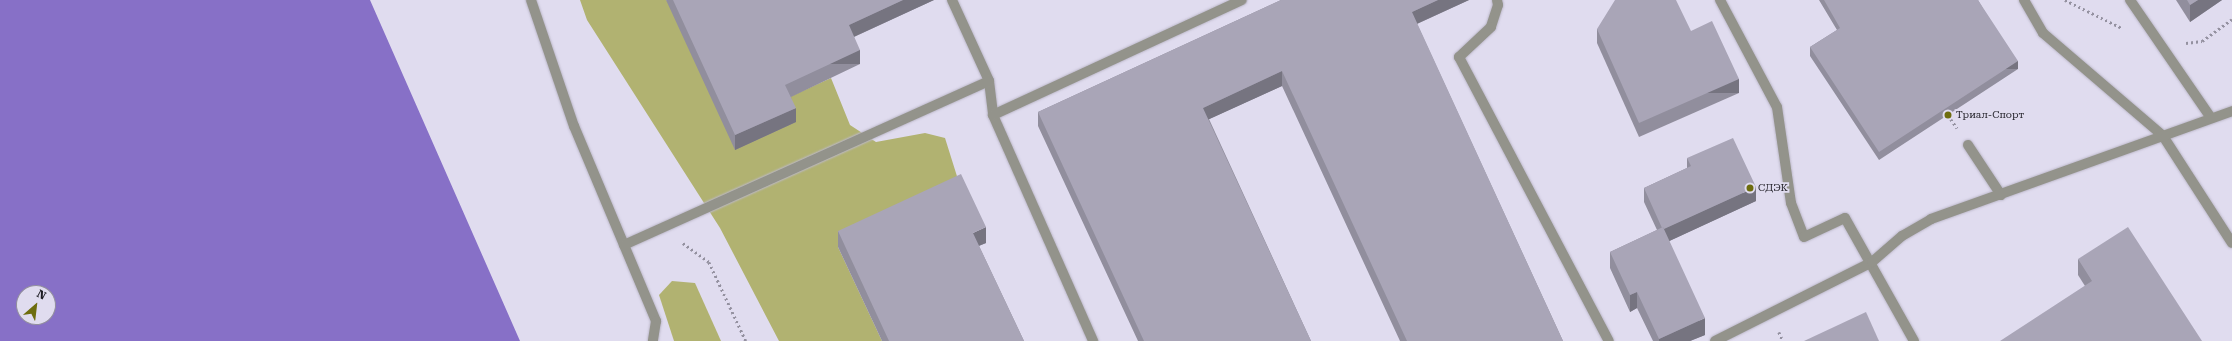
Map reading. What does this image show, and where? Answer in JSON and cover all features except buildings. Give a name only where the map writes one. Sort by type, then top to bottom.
[{"type":"lane","points":[[532,0],[574,126],[656,321],[653,341]]},
{"type":"lane","points":[[952,0],[990,81],[993,115],[1093,341]]},
{"type":"lane","points":[[993,115],[1242,0]]},
{"type":"lane","points":[[1720,0],[1778,107],[1791,203],[1804,238],[1845,218],[1872,262],[1914,341]]},
{"type":"lane","points":[[2024,0],[2043,33],[2163,136],[2232,243]]},
{"type":"lane","points":[[2130,0],[2211,118]]},
{"type":"lane","points":[[1500,2],[1492,27],[1459,57],[1610,341]]},
{"type":"lane","points":[[624,245],[990,81]]},
{"type":"lane","points":[[1715,341],[1872,262],[1902,236],[1931,219],[2232,111]]},
{"type":"lane","points":[[1968,144],[2001,195]]},
{"type":"path","points":[[2202,41],[2232,19]]},
{"type":"path","points":[[663,228],[709,262],[746,341]]},
{"type":"green space","points":[[580,0],[666,0],[785,99],[831,78],[850,125],[876,142],[925,133],[945,138],[961,189],[838,247],[882,341],[779,341],[720,228],[587,20]]},
{"type":"green space","points":[[672,281],[695,283],[721,341],[674,341],[659,295]]},
{"type":"shaded area","points":[[0,0],[370,0],[520,341],[0,341]]},
{"type":"place","name":"Триал-Спорт","points":[[1948,115]]},
{"type":"place","name":"СДЭК","points":[[1750,188]]}]
